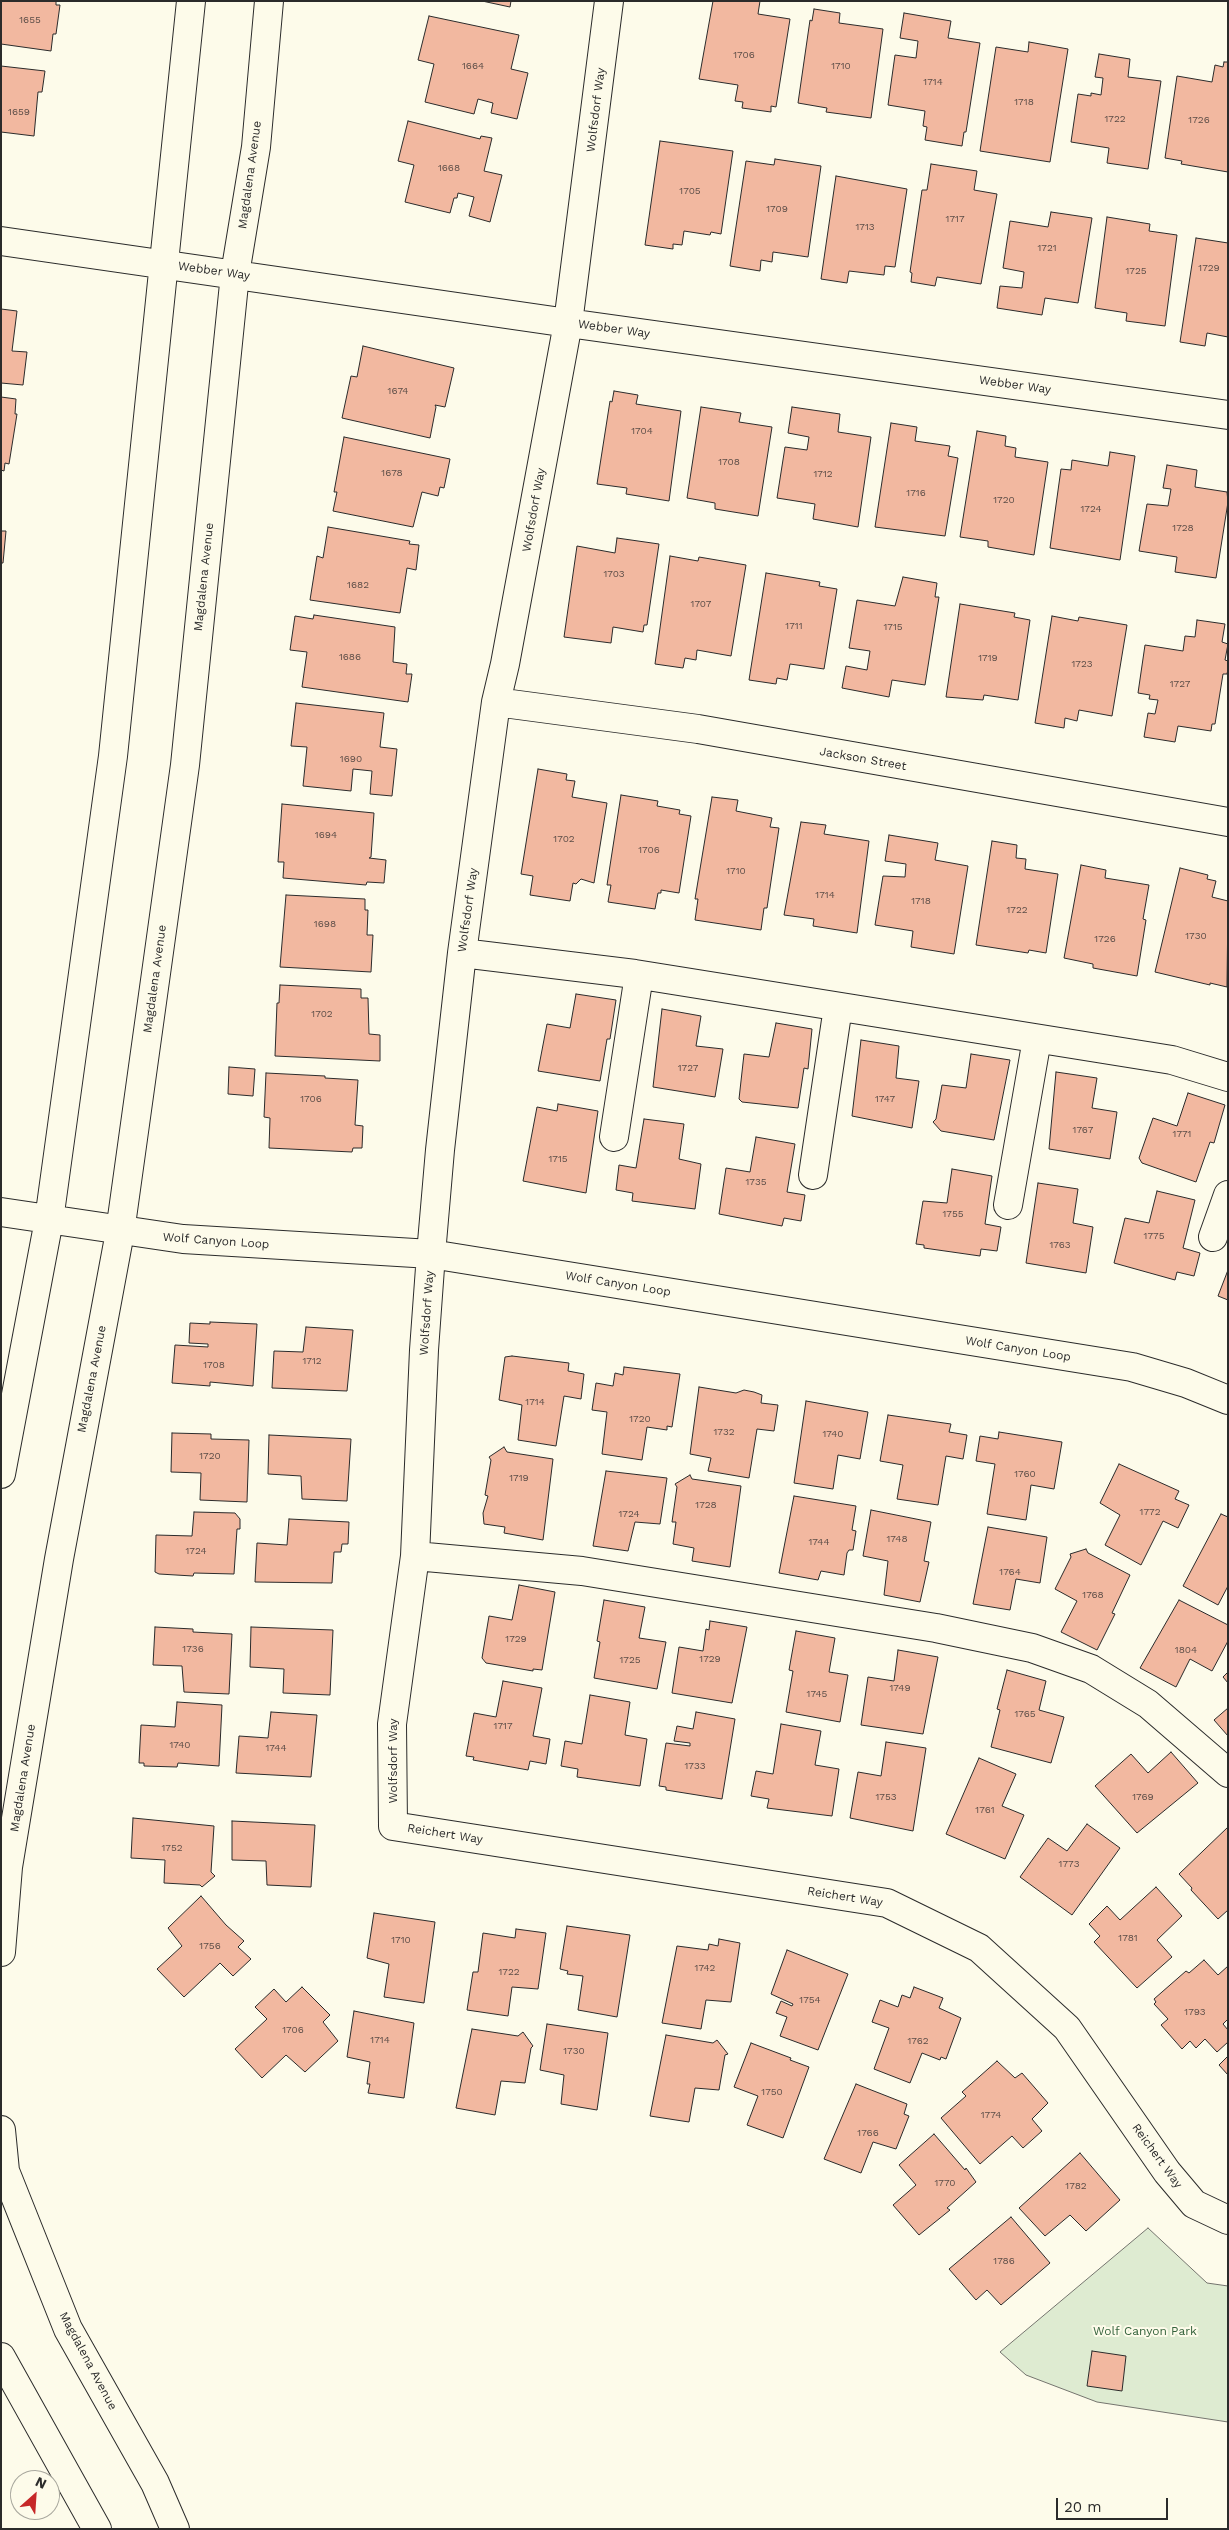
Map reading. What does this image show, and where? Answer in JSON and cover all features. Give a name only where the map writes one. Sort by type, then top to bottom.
[{"type":"street","points":[[1,1474],[49,1220],[113,756],[191,1]]},
{"type":"street","name":"Magdalena Avenue","points":[[1,1952],[8,1868],[44,1646],[120,1232],[185,765],[235,274],[256,146],[269,1]]},
{"type":"street","name":"Wolfsdorf Way","points":[[393,1826],[392,1724],[415,1556],[424,1350],[431,1254],[440,1150],[462,953],[496,702],[505,664],[568,323],[609,1]]},
{"type":"street","name":"Webber Way","points":[[1,241],[568,323],[1228,415]]},
{"type":"street","name":"Jackson Street","points":[[496,702],[698,730],[1228,822]]},
{"type":"street","points":[[462,953],[639,975],[1172,1060],[1228,1077]]},
{"type":"street","points":[[614,1136],[639,975]]},
{"type":"street","points":[[813,1175],[838,1007]]},
{"type":"street","points":[[1008,1205],[1037,1039]]},
{"type":"street","points":[[1213,1237],[1228,1195]]},
{"type":"street","name":"Wolf Canyon Loop","points":[[1,1212],[120,1232],[183,1240],[431,1254],[1132,1368],[1186,1383],[1228,1400]]},
{"type":"street","points":[[415,1556],[575,1570],[936,1628],[1032,1648],[1091,1669],[1148,1704],[1228,1773]]},
{"type":"street","name":"Reichert Way","points":[[393,1826],[887,1903],[979,1948],[1066,2028],[1167,2172],[1194,2204],[1228,2220]]},
{"type":"street","name":"Magdalena Avenue","points":[[1,2130],[3,2172],[68,2329],[155,2483],[175,2529]]},
{"type":"street","points":[[1,2357],[97,2529]]},
{"type":"green space","name":"Wolf Canyon Park","points":[[1148,2228],[1207,2283],[1228,2286],[1228,2422],[1097,2402],[1026,2375],[1000,2352]]},
{"type":"building","points":[[1,1],[56,1],[56,5],[60,5],[56,34],[53,34],[51,51],[1,44]]},
{"type":"building","points":[[482,1],[511,1],[510,7]]},
{"type":"building","points":[[713,1],[760,1],[758,14],[790,19],[776,107],[771,106],[771,112],[742,108],[743,102],[735,101],[738,85],[699,79]]},
{"type":"building","points":[[814,9],[840,13],[839,23],[883,29],[871,118],[826,112],[827,108],[798,103],[810,20],[812,21]]},
{"type":"building","points":[[904,13],[951,21],[948,38],[980,43],[966,132],[964,132],[962,146],[925,140],[927,127],[923,126],[925,111],[888,105],[895,55],[916,58],[918,41],[900,38]]},
{"type":"building","points":[[429,16],[519,35],[511,69],[528,73],[517,119],[491,113],[493,103],[478,99],[474,114],[425,102],[434,64],[418,60]]},
{"type":"building","points":[[1029,42],[1068,49],[1050,162],[980,151],[996,47],[1028,52]]},
{"type":"building","points":[[1099,54],[1130,59],[1128,77],[1161,81],[1148,169],[1107,163],[1109,148],[1071,142],[1078,94],[1091,96],[1091,93],[1101,95],[1103,78],[1095,77]]},
{"type":"building","points":[[1224,62],[1228,62],[1228,172],[1181,164],[1182,161],[1165,158],[1177,76],[1212,82],[1215,65],[1223,67]]},
{"type":"building","points":[[1,66],[45,71],[42,92],[38,92],[34,136],[1,132]]},
{"type":"building","points":[[408,121],[480,139],[481,136],[492,138],[484,171],[502,175],[490,222],[469,216],[474,197],[458,193],[457,198],[454,198],[450,213],[405,202],[414,165],[398,161]]},
{"type":"building","points":[[660,141],[733,151],[721,234],[711,232],[710,235],[684,231],[682,245],[673,244],[673,249],[645,245]]},
{"type":"building","points":[[775,159],[821,166],[808,257],[773,252],[772,262],[761,260],[760,271],[730,266],[746,161],[774,165]]},
{"type":"building","points":[[931,164],[977,171],[974,190],[997,194],[981,284],[937,277],[935,286],[911,282],[912,273],[910,272],[922,190],[927,190]]},
{"type":"building","points":[[836,176],[907,189],[895,267],[885,266],[884,275],[849,271],[847,283],[821,279]]},
{"type":"building","points":[[1051,212],[1092,218],[1078,303],[1045,298],[1042,315],[997,308],[1000,286],[1022,288],[1024,272],[1003,268],[1010,221],[1048,227]]},
{"type":"building","points":[[1107,217],[1150,224],[1149,231],[1177,235],[1165,326],[1126,321],[1127,313],[1095,308]]},
{"type":"building","points":[[1196,238],[1228,243],[1228,337],[1207,333],[1205,346],[1180,342]]},
{"type":"building","points":[[1,309],[17,311],[12,351],[27,352],[23,385],[1,383]]},
{"type":"building","points":[[363,346],[454,368],[445,407],[435,405],[430,438],[342,418],[351,376],[357,377]]},
{"type":"building","points":[[614,391],[638,395],[636,404],[681,411],[669,501],[626,494],[627,488],[597,484],[610,401],[612,402]]},
{"type":"building","points":[[1,397],[16,399],[15,414],[17,414],[9,464],[5,463],[4,471],[1,470]]},
{"type":"building","points":[[701,407],[741,413],[739,422],[772,427],[758,516],[715,509],[715,503],[687,498]]},
{"type":"building","points":[[792,407],[840,414],[838,432],[871,437],[858,527],[813,519],[815,504],[777,498],[785,447],[807,450],[809,437],[788,433]]},
{"type":"building","points":[[891,423],[917,427],[915,441],[950,446],[948,456],[958,458],[945,536],[875,527]]},
{"type":"building","points":[[977,431],[1006,436],[1005,446],[1016,448],[1015,457],[1048,462],[1034,555],[988,547],[988,541],[960,537]]},
{"type":"building","points":[[344,437],[450,459],[444,488],[440,487],[438,496],[422,492],[413,527],[333,511],[337,492],[334,492]]},
{"type":"building","points":[[1110,452],[1135,456],[1120,560],[1050,548],[1061,469],[1071,470],[1072,460],[1108,466]]},
{"type":"building","points":[[1167,465],[1197,470],[1195,487],[1227,492],[1228,502],[1216,578],[1175,572],[1177,557],[1139,551],[1147,504],[1168,506],[1171,489],[1163,488]]},
{"type":"building","points":[[328,527],[410,541],[409,544],[419,545],[416,570],[407,568],[400,613],[310,600],[317,556],[323,558]]},
{"type":"building","points":[[1,531],[6,531],[3,563],[1,563]]},
{"type":"building","points":[[617,538],[659,544],[647,625],[644,625],[643,632],[613,627],[611,643],[564,637],[577,546],[615,553]]},
{"type":"building","points":[[670,556],[698,561],[699,557],[746,565],[731,656],[697,650],[696,660],[685,658],[683,668],[655,664]]},
{"type":"building","points":[[766,573],[820,582],[819,586],[837,589],[824,669],[790,664],[787,680],[777,678],[776,684],[749,680]]},
{"type":"building","points":[[903,577],[937,583],[935,597],[939,597],[925,685],[892,680],[889,697],[842,688],[846,666],[867,670],[870,651],[849,648],[857,600],[895,606]]},
{"type":"building","points":[[960,604],[1015,613],[1014,617],[1030,620],[1018,700],[984,695],[983,700],[946,697]]},
{"type":"building","points":[[314,615],[395,627],[393,662],[407,664],[406,674],[412,674],[408,702],[302,687],[307,652],[290,650],[295,616],[313,619]]},
{"type":"building","points":[[1052,616],[1078,621],[1079,617],[1127,625],[1112,716],[1079,710],[1077,721],[1065,718],[1064,728],[1035,723]]},
{"type":"building","points":[[1197,620],[1225,624],[1222,642],[1228,644],[1225,660],[1228,661],[1228,669],[1227,674],[1223,674],[1215,724],[1212,724],[1211,731],[1178,726],[1175,742],[1144,737],[1148,713],[1155,714],[1158,700],[1149,699],[1150,695],[1138,693],[1145,645],[1183,651],[1185,636],[1195,637]]},
{"type":"building","points":[[296,703],[384,713],[380,747],[397,749],[392,796],[370,794],[372,771],[353,769],[351,791],[303,786],[307,747],[291,746]]},
{"type":"building","points":[[538,769],[567,774],[566,780],[575,781],[572,797],[607,803],[594,883],[581,879],[576,884],[573,883],[570,901],[530,895],[533,876],[521,874]]},
{"type":"building","points":[[621,795],[658,801],[657,806],[680,810],[679,814],[691,816],[679,893],[661,890],[661,893],[658,893],[655,909],[608,902],[611,885],[607,885]]},
{"type":"building","points":[[712,797],[738,800],[736,811],[772,818],[770,827],[779,828],[767,908],[764,908],[761,930],[695,920],[698,899],[695,899]]},
{"type":"building","points":[[282,804],[374,813],[371,857],[369,858],[386,860],[384,883],[367,882],[366,885],[283,878],[284,862],[278,862]]},
{"type":"building","points":[[801,822],[826,825],[824,834],[869,841],[857,933],[813,926],[814,919],[784,915]]},
{"type":"building","points":[[889,835],[938,843],[935,860],[968,866],[954,954],[911,947],[913,931],[875,925],[883,876],[905,877],[906,864],[885,861]]},
{"type":"building","points":[[992,841],[1017,845],[1016,858],[1026,859],[1025,869],[1058,874],[1046,953],[1029,950],[1028,953],[976,945]]},
{"type":"building","points":[[1081,865],[1106,870],[1105,878],[1149,885],[1143,919],[1146,920],[1137,976],[1093,968],[1093,964],[1064,958]]},
{"type":"building","points":[[1180,868],[1208,875],[1207,879],[1216,881],[1212,897],[1228,901],[1227,987],[1210,983],[1210,985],[1155,972]]},
{"type":"building","points":[[286,895],[365,899],[365,910],[368,910],[367,935],[373,935],[371,972],[280,967]]},
{"type":"building","points":[[280,985],[361,989],[361,998],[368,998],[369,1034],[380,1035],[380,1061],[275,1056],[277,1003],[279,1003]]},
{"type":"building","points":[[576,994],[616,1000],[610,1039],[607,1039],[600,1081],[538,1071],[547,1024],[570,1028]]},
{"type":"building","points":[[662,1009],[701,1016],[696,1046],[723,1049],[715,1097],[653,1087]]},
{"type":"building","points":[[776,1023],[812,1029],[808,1069],[804,1068],[798,1108],[742,1102],[739,1099],[744,1054],[769,1057]]},
{"type":"building","points":[[861,1040],[899,1046],[896,1078],[919,1081],[912,1128],[852,1116]]},
{"type":"building","points":[[971,1054],[1010,1060],[994,1140],[941,1131],[933,1122],[936,1119],[942,1085],[966,1088]]},
{"type":"building","points":[[229,1067],[255,1069],[253,1096],[228,1094]]},
{"type":"building","points":[[1056,1072],[1097,1078],[1092,1108],[1117,1112],[1110,1159],[1049,1149]]},
{"type":"building","points":[[266,1073],[358,1080],[355,1125],[363,1126],[362,1148],[353,1148],[352,1152],[269,1148],[270,1118],[264,1117]]},
{"type":"building","points":[[1188,1093],[1225,1105],[1214,1143],[1210,1142],[1196,1182],[1142,1163],[1139,1158],[1153,1118],[1177,1126]]},
{"type":"building","points":[[558,1104],[598,1111],[586,1193],[523,1181],[537,1107],[557,1111]]},
{"type":"building","points":[[644,1119],[684,1124],[679,1159],[701,1164],[695,1209],[632,1201],[633,1193],[616,1190],[619,1165],[636,1168]]},
{"type":"building","points":[[756,1137],[795,1144],[787,1192],[805,1195],[801,1221],[784,1218],[782,1226],[719,1214],[726,1168],[750,1172]]},
{"type":"building","points":[[952,1169],[992,1176],[985,1224],[1001,1227],[997,1251],[981,1249],[980,1256],[924,1248],[924,1245],[916,1244],[923,1201],[947,1203]]},
{"type":"building","points":[[1038,1183],[1078,1189],[1073,1223],[1093,1227],[1086,1273],[1026,1263]]},
{"type":"building","points":[[1157,1191],[1195,1200],[1183,1248],[1200,1253],[1194,1276],[1177,1272],[1175,1280],[1114,1263],[1125,1218],[1149,1223]]},
{"type":"building","points":[[1228,1270],[1228,1300],[1218,1296]]},
{"type":"building","points":[[210,1322],[257,1324],[253,1386],[210,1382],[210,1386],[172,1383],[175,1345],[208,1347],[208,1344],[189,1343],[190,1323],[210,1324]]},
{"type":"building","points":[[306,1327],[353,1330],[347,1391],[272,1388],[274,1351],[303,1352]]},
{"type":"building","points":[[512,1356],[569,1363],[568,1371],[584,1374],[581,1399],[564,1396],[556,1446],[518,1440],[522,1405],[499,1400],[505,1357]]},
{"type":"building","points":[[624,1367],[680,1374],[672,1427],[667,1426],[667,1430],[647,1427],[642,1460],[602,1454],[607,1412],[592,1410],[596,1383],[613,1386],[615,1373],[623,1375]]},
{"type":"building","points":[[699,1387],[736,1393],[744,1390],[754,1392],[762,1395],[761,1403],[778,1405],[774,1431],[757,1429],[749,1478],[708,1471],[711,1458],[690,1454]]},
{"type":"building","points":[[806,1401],[868,1412],[860,1459],[838,1455],[833,1489],[794,1483]]},
{"type":"building","points":[[888,1415],[951,1424],[949,1432],[967,1435],[963,1459],[946,1456],[938,1505],[897,1499],[903,1465],[880,1461]]},
{"type":"building","points":[[999,1432],[1062,1442],[1054,1489],[1031,1485],[1026,1520],[987,1514],[995,1464],[976,1461],[980,1436],[998,1439]]},
{"type":"building","points":[[172,1433],[211,1434],[211,1439],[249,1440],[247,1502],[200,1500],[201,1473],[171,1472]]},
{"type":"building","points":[[269,1435],[351,1439],[347,1501],[302,1499],[301,1476],[268,1474]]},
{"type":"building","points":[[504,1447],[507,1452],[553,1459],[543,1540],[504,1533],[505,1527],[484,1524],[483,1513],[488,1496],[485,1495],[491,1460],[489,1457]]},
{"type":"building","points":[[1119,1464],[1179,1491],[1175,1499],[1189,1505],[1178,1528],[1163,1521],[1141,1565],[1105,1545],[1120,1515],[1100,1503]]},
{"type":"building","points":[[606,1471],[667,1478],[660,1524],[635,1522],[628,1551],[593,1546]]},
{"type":"building","points":[[690,1475],[692,1479],[741,1486],[730,1567],[692,1561],[694,1548],[673,1544],[676,1522],[672,1522],[677,1487],[675,1484]]},
{"type":"building","points":[[794,1496],[856,1506],[852,1530],[856,1531],[853,1550],[849,1550],[847,1553],[844,1575],[821,1571],[818,1580],[779,1573]]},
{"type":"building","points":[[871,1510],[931,1522],[924,1561],[929,1562],[920,1602],[884,1595],[888,1561],[863,1556]]},
{"type":"building","points":[[194,1512],[235,1513],[240,1519],[240,1529],[237,1529],[234,1574],[194,1573],[193,1576],[159,1574],[155,1572],[156,1535],[192,1536]]},
{"type":"building","points":[[1221,1514],[1228,1517],[1228,1586],[1218,1605],[1183,1586]]},
{"type":"building","points":[[289,1519],[349,1522],[348,1544],[342,1544],[341,1552],[334,1552],[332,1583],[255,1582],[257,1543],[287,1545]]},
{"type":"building","points":[[988,1527],[1047,1537],[1040,1583],[1016,1579],[1010,1610],[973,1604]]},
{"type":"building","points":[[1086,1549],[1088,1553],[1130,1575],[1112,1613],[1115,1614],[1097,1650],[1061,1632],[1077,1601],[1055,1589],[1071,1557],[1070,1554]]},
{"type":"building","points":[[519,1585],[555,1592],[542,1670],[533,1669],[533,1671],[486,1663],[482,1658],[489,1616],[512,1620]]},
{"type":"building","points":[[604,1600],[645,1607],[639,1638],[666,1642],[657,1689],[594,1678],[600,1642],[597,1641]]},
{"type":"building","points":[[1179,1600],[1228,1625],[1228,1641],[1212,1671],[1190,1659],[1176,1687],[1140,1668]]},
{"type":"building","points":[[710,1621],[747,1627],[732,1703],[672,1693],[679,1647],[703,1651],[706,1629],[709,1630]]},
{"type":"building","points":[[155,1627],[193,1629],[193,1632],[232,1634],[229,1694],[184,1692],[182,1666],[153,1665]]},
{"type":"building","points":[[251,1627],[333,1630],[330,1695],[283,1693],[284,1669],[250,1667]]},
{"type":"building","points":[[796,1631],[835,1638],[829,1672],[848,1675],[840,1722],[786,1712],[793,1671],[789,1670]]},
{"type":"building","points":[[898,1650],[938,1657],[923,1734],[861,1725],[868,1677],[894,1681]]},
{"type":"building","points":[[1007,1670],[1046,1681],[1039,1710],[1064,1717],[1051,1763],[991,1747],[1000,1710],[997,1709]]},
{"type":"building","points":[[1228,1672],[1228,1683],[1223,1677]]},
{"type":"building","points":[[503,1681],[542,1688],[533,1736],[550,1739],[546,1764],[530,1761],[528,1770],[473,1760],[474,1757],[466,1756],[474,1713],[496,1717]]},
{"type":"building","points":[[590,1695],[630,1702],[625,1735],[647,1739],[640,1786],[577,1777],[578,1769],[561,1766],[565,1741],[582,1744]]},
{"type":"building","points":[[177,1702],[222,1705],[219,1766],[178,1763],[177,1767],[144,1766],[144,1763],[139,1763],[141,1725],[175,1727]]},
{"type":"building","points":[[1228,1708],[1228,1736],[1214,1720]]},
{"type":"building","points":[[271,1712],[317,1715],[311,1777],[236,1773],[239,1736],[268,1738]]},
{"type":"building","points":[[696,1712],[735,1719],[722,1799],[666,1790],[666,1787],[659,1786],[666,1743],[690,1746],[690,1743],[674,1741],[677,1726],[693,1729]]},
{"type":"building","points":[[781,1724],[821,1731],[815,1765],[839,1769],[832,1816],[767,1808],[769,1799],[751,1796],[756,1771],[773,1774]]},
{"type":"building","points":[[886,1742],[926,1748],[913,1831],[850,1818],[858,1772],[881,1776]]},
{"type":"building","points":[[1171,1752],[1198,1783],[1137,1833],[1095,1786],[1131,1754],[1148,1773]]},
{"type":"building","points":[[979,1758],[1016,1774],[1002,1806],[1024,1815],[1005,1859],[946,1834]]},
{"type":"building","points":[[133,1818],[214,1826],[211,1872],[215,1876],[202,1887],[200,1885],[164,1883],[165,1860],[131,1858]]},
{"type":"building","points":[[232,1821],[315,1825],[311,1887],[267,1885],[266,1861],[232,1860]]},
{"type":"building","points":[[1087,1824],[1120,1848],[1072,1915],[1020,1877],[1048,1838],[1067,1851]]},
{"type":"building","points":[[1228,1827],[1228,1910],[1218,1919],[1179,1874]]},
{"type":"building","points":[[1156,1887],[1182,1916],[1157,1940],[1172,1957],[1137,1988],[1094,1942],[1100,1936],[1089,1924],[1107,1906],[1120,1920]]},
{"type":"building","points":[[201,1896],[226,1925],[244,1941],[238,1947],[251,1959],[233,1976],[220,1963],[184,1997],[157,1969],[182,1946],[168,1928]]},
{"type":"building","points":[[374,1913],[435,1922],[424,2003],[384,1997],[389,1964],[367,1958]]},
{"type":"building","points":[[567,1926],[630,1935],[617,2017],[578,2010],[583,1976],[567,1974],[568,1971],[560,1969]]},
{"type":"building","points":[[516,1929],[546,1933],[538,1989],[512,1987],[508,2016],[467,2010],[473,1972],[478,1972],[483,1933],[515,1938]]},
{"type":"building","points":[[719,1939],[740,1943],[731,2002],[706,2000],[701,2029],[662,2023],[677,1946],[708,1950],[709,1944],[718,1946]]},
{"type":"building","points":[[787,1950],[848,1974],[818,2050],[780,2036],[787,2017],[776,2013],[781,2001],[792,2006],[793,2004],[771,1994]]},
{"type":"building","points":[[1204,1960],[1218,1975],[1228,1966],[1228,2019],[1223,2024],[1228,2030],[1228,2042],[1217,2052],[1205,2039],[1196,2048],[1190,2041],[1182,2049],[1161,2025],[1168,2019],[1154,2004],[1156,2002],[1154,1999],[1186,1971],[1189,1973]]},
{"type":"building","points":[[302,1987],[330,2015],[323,2022],[338,2041],[305,2072],[286,2055],[262,2078],[235,2049],[267,2019],[255,2007],[274,1989],[286,2002]]},
{"type":"building","points":[[914,1987],[943,1998],[939,2008],[961,2018],[946,2059],[941,2057],[940,2060],[922,2053],[910,2083],[874,2069],[889,2028],[872,2022],[880,2000],[898,2007],[902,1995],[910,1998]]},
{"type":"building","points":[[354,2011],[414,2023],[404,2098],[368,2093],[370,2084],[367,2084],[370,2062],[347,2057]]},
{"type":"building","points":[[547,2024],[608,2033],[597,2110],[561,2104],[564,2075],[540,2070]]},
{"type":"building","points":[[472,2029],[518,2036],[523,2032],[533,2046],[531,2048],[525,2083],[501,2081],[495,2115],[456,2108]]},
{"type":"building","points":[[666,2035],[713,2043],[717,2040],[728,2054],[725,2055],[719,2090],[695,2088],[689,2122],[650,2116]]},
{"type":"building","points":[[751,2043],[809,2067],[783,2138],[747,2125],[758,2096],[734,2087]]},
{"type":"building","points":[[1228,2056],[1228,2075],[1219,2065]]},
{"type":"building","points":[[997,2061],[1015,2078],[1022,2073],[1048,2103],[1032,2119],[1042,2131],[1023,2148],[1012,2136],[980,2164],[941,2118],[966,2096],[962,2092]]},
{"type":"building","points":[[856,2084],[907,2104],[904,2114],[909,2116],[896,2149],[873,2142],[861,2173],[824,2159]]},
{"type":"building","points":[[934,2134],[965,2170],[966,2168],[976,2182],[947,2208],[950,2210],[919,2235],[893,2205],[916,2185],[899,2165]]},
{"type":"building","points":[[1080,2153],[1120,2200],[1086,2231],[1070,2215],[1045,2236],[1019,2208]]},
{"type":"building","points":[[1011,2217],[1050,2263],[1001,2305],[987,2290],[976,2300],[949,2269]]},
{"type":"building","points":[[1092,2351],[1126,2356],[1122,2391],[1087,2386]]}]
